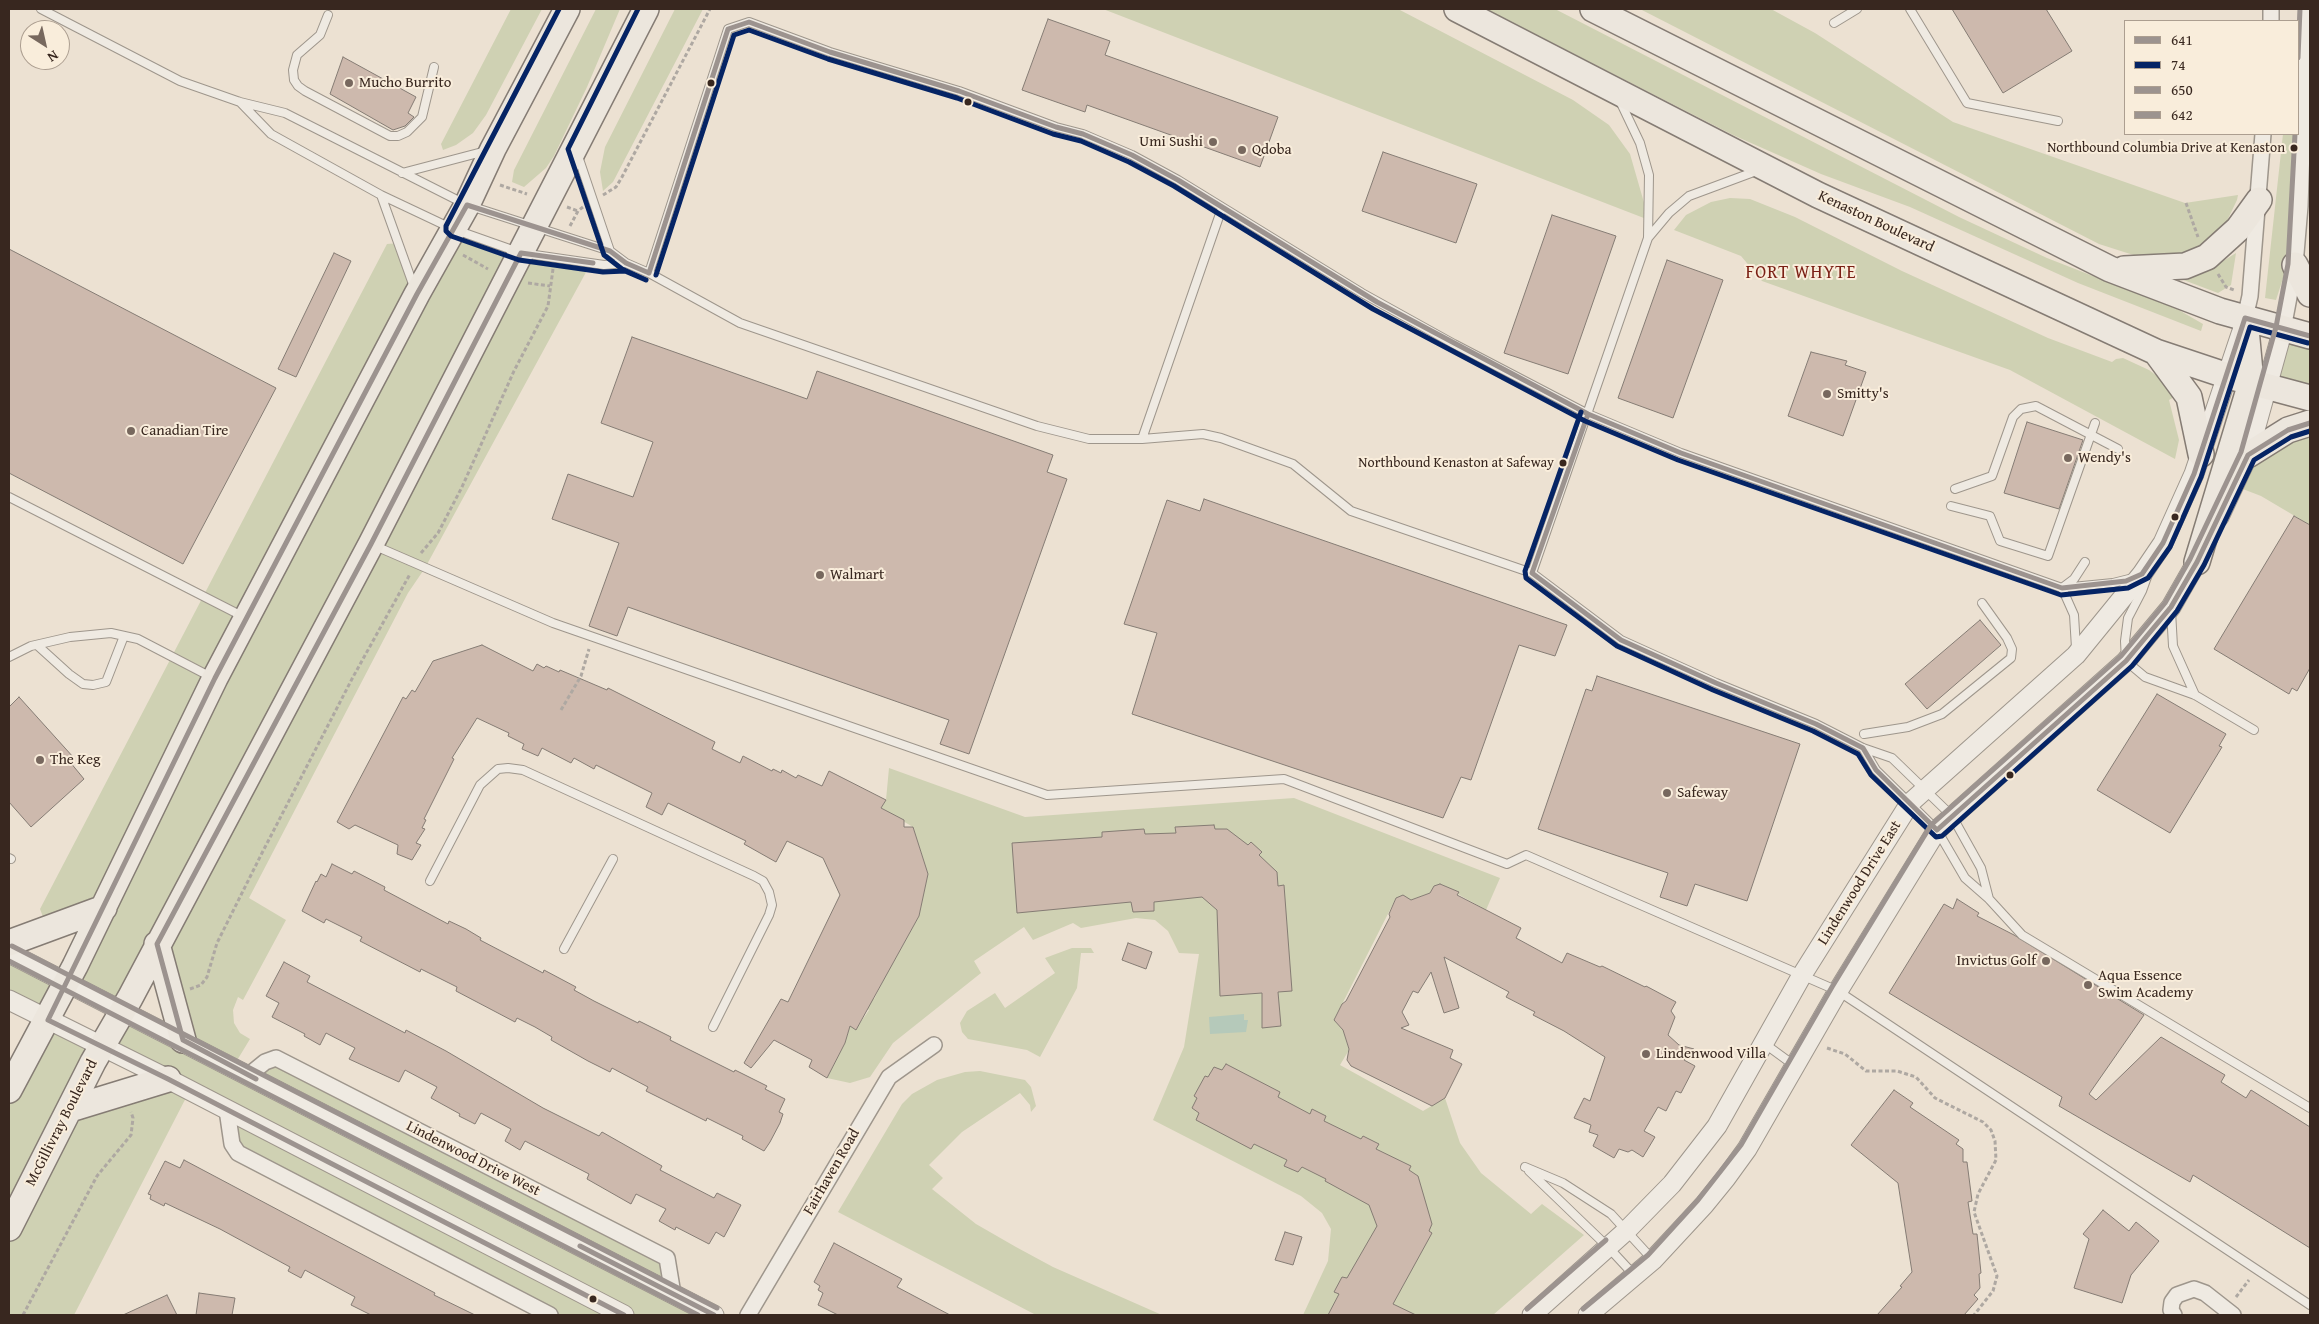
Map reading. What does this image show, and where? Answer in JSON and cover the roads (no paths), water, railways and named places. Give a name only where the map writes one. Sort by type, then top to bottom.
[{"type":"main road","points":[[11,1072],[48,1020],[215,678],[417,294],[467,205],[493,149],[567,9]]},
{"type":"main road","name":"McGillivray Boulevard","points":[[9,1228],[100,1047],[122,1010],[372,544],[646,9]]},
{"type":"main road","name":"Kenaston Boulevard","points":[[1457,9],[1764,168],[2156,352],[2249,382],[2310,398]]},
{"type":"main road","points":[[1594,9],[2110,270],[2220,311],[2310,336]]},
{"type":"main road","points":[[2110,270],[2185,266],[2207,257],[2238,229],[2259,200]]},
{"type":"main road","points":[[2295,265],[2310,294]]},
{"type":"main road","points":[[2197,562],[2249,382],[2245,318]]},
{"type":"main road","points":[[2156,352],[2189,397],[2201,454]]},
{"type":"main road","points":[[2248,455],[2288,430],[2310,423]]},
{"type":"main road","points":[[9,942],[104,908]]},
{"type":"main road","points":[[157,944],[182,1040]]},
{"type":"main road","points":[[70,1109],[168,1079]]},
{"type":"street","points":[[2283,329],[2295,265],[2300,206],[2307,9]]},
{"type":"street","points":[[2245,318],[2250,296],[2263,135]]},
{"type":"street","name":"Lindenwood Drive East","points":[[1532,1315],[1626,1231],[1672,1184],[1717,1126],[1765,1044],[1802,975],[1910,803],[2076,654],[2145,570],[2163,543],[2201,454],[2283,329]]},
{"type":"street","name":"Lindenwood Drive East","points":[[1588,1315],[1653,1260],[1704,1205],[1747,1149],[1838,991],[1937,830],[2126,661],[2171,607],[2197,562],[2248,455],[2249,382]]},
{"type":"street","name":"Lindenwood Drive West","points":[[9,953],[182,1040],[714,1315]]},
{"type":"street","points":[[9,1000],[100,1047],[168,1079],[624,1315]]},
{"type":"street","name":"Fairhaven Road","points":[[748,1315],[889,1077],[934,1045]]},
{"type":"street","name":"Lindenwood Drive West","points":[[249,1075],[265,1062],[276,1058],[667,1258],[673,1294]]},
{"type":"street","points":[[227,1110],[232,1144],[238,1153],[550,1315]]},
{"type":"street","points":[[2174,1315],[2172,1302],[2185,1290],[2194,1289],[2205,1293],[2230,1312]]},
{"type":"lane","points":[[41,9],[180,81],[240,102],[285,112],[467,205],[610,251],[626,263],[649,273],[740,323],[1037,426],[1088,439],[1142,439],[1203,434],[1221,438],[1293,464],[1351,511],[1532,573],[1621,640],[1716,683],[1816,724],[1863,748],[1892,758],[1952,816],[1980,868],[1989,899]]},
{"type":"lane","points":[[1834,23],[1857,9]]},
{"type":"lane","points":[[1910,9],[1966,103],[2058,121]]},
{"type":"lane","points":[[328,14],[320,35],[295,60],[292,70],[294,80],[306,92],[390,136],[398,136],[407,132],[422,117],[434,67]]},
{"type":"lane","points":[[649,273],[728,30],[749,22],[830,52],[959,91],[1056,127],[1083,134],[1132,155],[1178,180],[1377,302],[1588,414],[1681,453],[2062,588],[2120,582],[2145,570]]},
{"type":"lane","points":[[1532,573],[1648,238],[1650,188],[1647,167],[1640,143],[1615,91]]},
{"type":"lane","points":[[240,102],[271,134],[381,194],[449,237],[521,253],[604,265],[626,263]]},
{"type":"lane","points":[[402,173],[493,149]]},
{"type":"lane","points":[[575,149],[610,251]]},
{"type":"lane","points":[[1648,238],[1669,213],[1689,196],[1764,168]]},
{"type":"lane","points":[[381,194],[417,294]]},
{"type":"lane","points":[[1142,439],[1222,208]]},
{"type":"lane","points":[[1955,489],[1992,476],[2013,417],[2021,409],[2036,406],[2118,449]]},
{"type":"lane","points":[[1951,506],[1990,516],[2000,541],[2048,556],[2095,424]]},
{"type":"lane","points":[[9,497],[246,618]]},
{"type":"lane","points":[[372,544],[553,623],[1047,795],[1284,779],[1506,864],[1526,855],[1838,991],[2310,1305]]},
{"type":"lane","points":[[2062,588],[2074,579],[2084,562]]},
{"type":"lane","points":[[2145,570],[2142,592],[2133,607],[2126,630],[2126,661],[2152,680],[2194,695],[2254,730]]},
{"type":"lane","points":[[2062,588],[2074,616],[2076,654]]},
{"type":"lane","points":[[1864,734],[1908,727],[1942,714],[2011,658],[2012,648],[2007,638],[1982,603]]},
{"type":"lane","points":[[2171,607],[2173,646],[2194,695]]},
{"type":"lane","points":[[9,658],[37,645],[70,637],[111,633],[138,639],[215,678]]},
{"type":"lane","points":[[37,645],[83,684],[93,685],[106,682],[124,636]]},
{"type":"lane","points":[[1863,748],[1876,770],[1937,830],[1965,878],[1989,899],[2022,935],[2310,1108]]},
{"type":"lane","points":[[430,881],[480,785],[498,769],[508,768],[522,770],[754,876],[763,882],[769,892],[772,905],[769,915],[713,1027]]},
{"type":"lane","points":[[564,949],[613,858]]},
{"type":"lane","points":[[1765,1044],[1795,1066]]},
{"type":"lane","points":[[1634,1276],[1609,1248],[1526,1168],[1563,1183],[1611,1214],[1653,1260]]},
{"type":"place","name":"Mucho Burrito","points":[[349,83]]},
{"type":"place","name":"Umi Sushi","points":[[1213,142]]},
{"type":"place","name":"Northbound Columbia Drive at Kenaston","points":[[2294,148]]},
{"type":"place","name":"Qdoba","points":[[1242,150]]},
{"type":"place","name":"Smitty's","points":[[1827,394]]},
{"type":"place","name":"Canadian Tire","points":[[131,431]]},
{"type":"place","name":"Wendy's","points":[[2068,458]]},
{"type":"place","name":"Northbound Kenaston at Safeway","points":[[1563,463]]},
{"type":"place","name":"Walmart","points":[[820,575]]},
{"type":"place","name":"The Keg","points":[[40,760]]},
{"type":"place","name":"Safeway","points":[[1667,793]]},
{"type":"place","name":"Invictus Golf","points":[[2046,961]]},
{"type":"place","name":"Aqua Essence Swim Academy","points":[[2088,985]]},
{"type":"place","name":"Lindenwood Villa","points":[[1646,1054]]},
{"type":"district","name":"FORT WHYTE","points":[[1801,273]]}]
